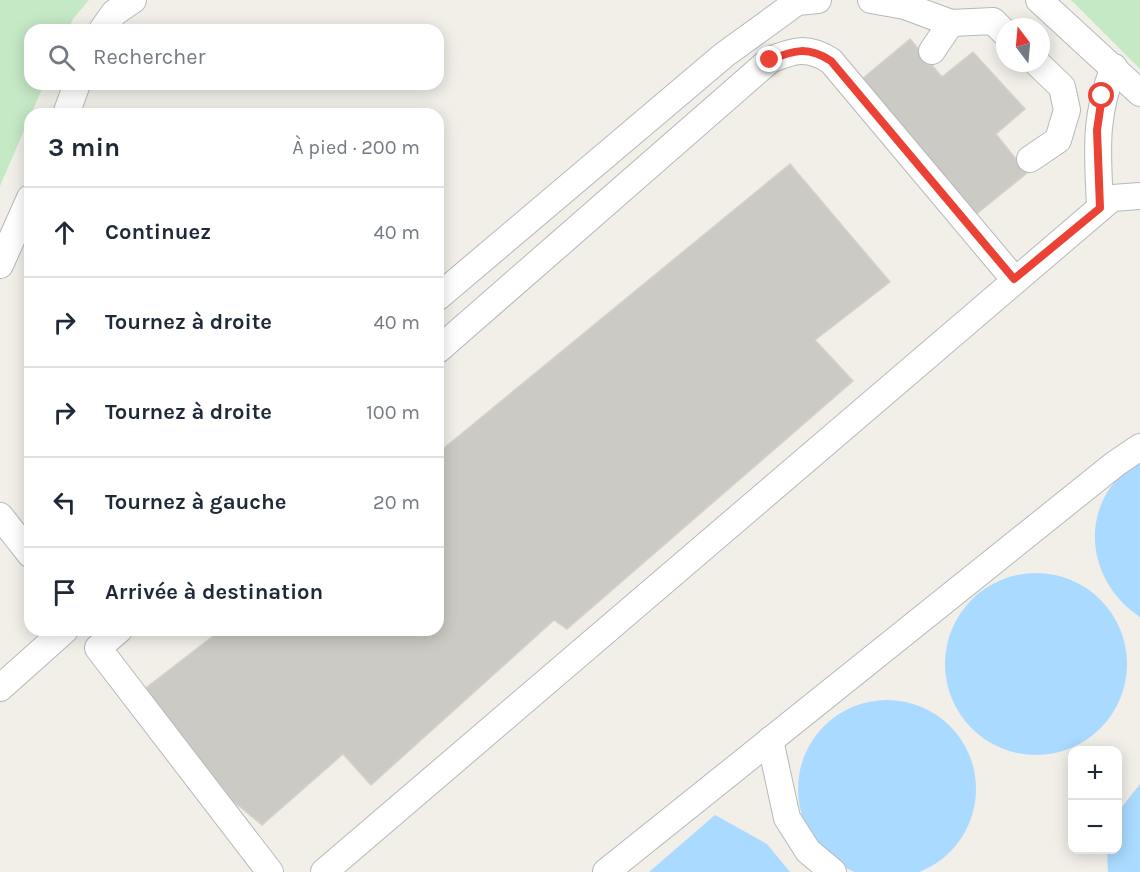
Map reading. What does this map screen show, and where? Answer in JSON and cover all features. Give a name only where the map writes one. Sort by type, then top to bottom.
[{"type":"street","points":[[106,24],[114,13],[133,0]]},
{"type":"street","points":[[444,292],[724,55],[797,2],[818,0]]},
{"type":"street","points":[[871,0],[905,6],[951,23],[993,21],[996,24]]},
{"type":"street","points":[[1039,0],[1140,93]]},
{"type":"street","points":[[932,51],[951,23]]},
{"type":"street","points":[[444,345],[770,60],[790,52],[815,51],[831,61],[1014,279]]},
{"type":"street","points":[[1100,208],[1097,130],[1102,96],[1114,67]]},
{"type":"street","points":[[1030,159],[1058,140],[1067,110],[1062,87],[1046,72]]},
{"type":"street","points":[[68,108],[75,90]]},
{"type":"street","points":[[324,872],[1014,279],[1112,198],[1140,196]]},
{"type":"street","points":[[0,265],[24,211]]},
{"type":"street","points":[[606,872],[1115,464],[1140,447]]},
{"type":"street","points":[[0,516],[24,546]]},
{"type":"street","points":[[0,688],[58,636]]},
{"type":"street","points":[[104,636],[99,648],[270,872]]},
{"type":"street","points":[[770,740],[787,818],[808,851],[833,872]]},
{"type":"green space","points":[[0,0],[89,0],[71,24],[24,24],[24,90],[41,90],[34,108],[24,108],[24,130],[0,186]]},
{"type":"green space","points":[[1071,0],[1140,0],[1140,69]]},
{"type":"water","points":[[1140,460],[1140,617],[1113,591],[1104,575],[1095,541],[1096,523],[1101,505],[1110,488],[1120,476]]},
{"type":"water","points":[[1036,573],[1054,575],[1071,580],[1086,589],[1100,600],[1111,614],[1120,629],[1127,664],[1125,682],[1120,699],[1111,714],[1100,728],[1086,739],[1074,746],[1068,746],[1068,749],[1054,753],[1036,755],[1018,753],[1001,748],[986,739],[972,728],[961,714],[952,699],[947,682],[945,664],[947,646],[952,629],[961,614],[972,600],[986,589],[1001,580],[1018,575]]},
{"type":"water","points":[[870,701],[904,701],[921,706],[937,715],[961,739],[970,755],[975,772],[975,806],[970,823],[961,839],[937,863],[918,873],[856,873],[837,863],[813,839],[804,823],[799,806],[799,772],[804,755],[813,739],[837,715],[853,706]]},
{"type":"water","points":[[1140,784],[1140,872],[1108,872],[1107,854],[1122,854],[1122,807]]},
{"type":"water","points":[[715,815],[767,844],[790,872],[649,872]]},
{"type":"building","points":[[910,39],[942,77],[973,52],[1025,109],[996,134],[1027,173],[974,216],[862,79]]},
{"type":"building","points":[[790,164],[890,282],[815,340],[853,381],[567,629],[554,620],[371,785],[343,754],[262,825],[192,767],[146,688],[213,636],[444,636],[444,448]]},
{"type":"route","points":[[770,60],[790,52],[815,51],[831,61],[1014,279],[1100,208],[1097,130],[1102,96]]}]
